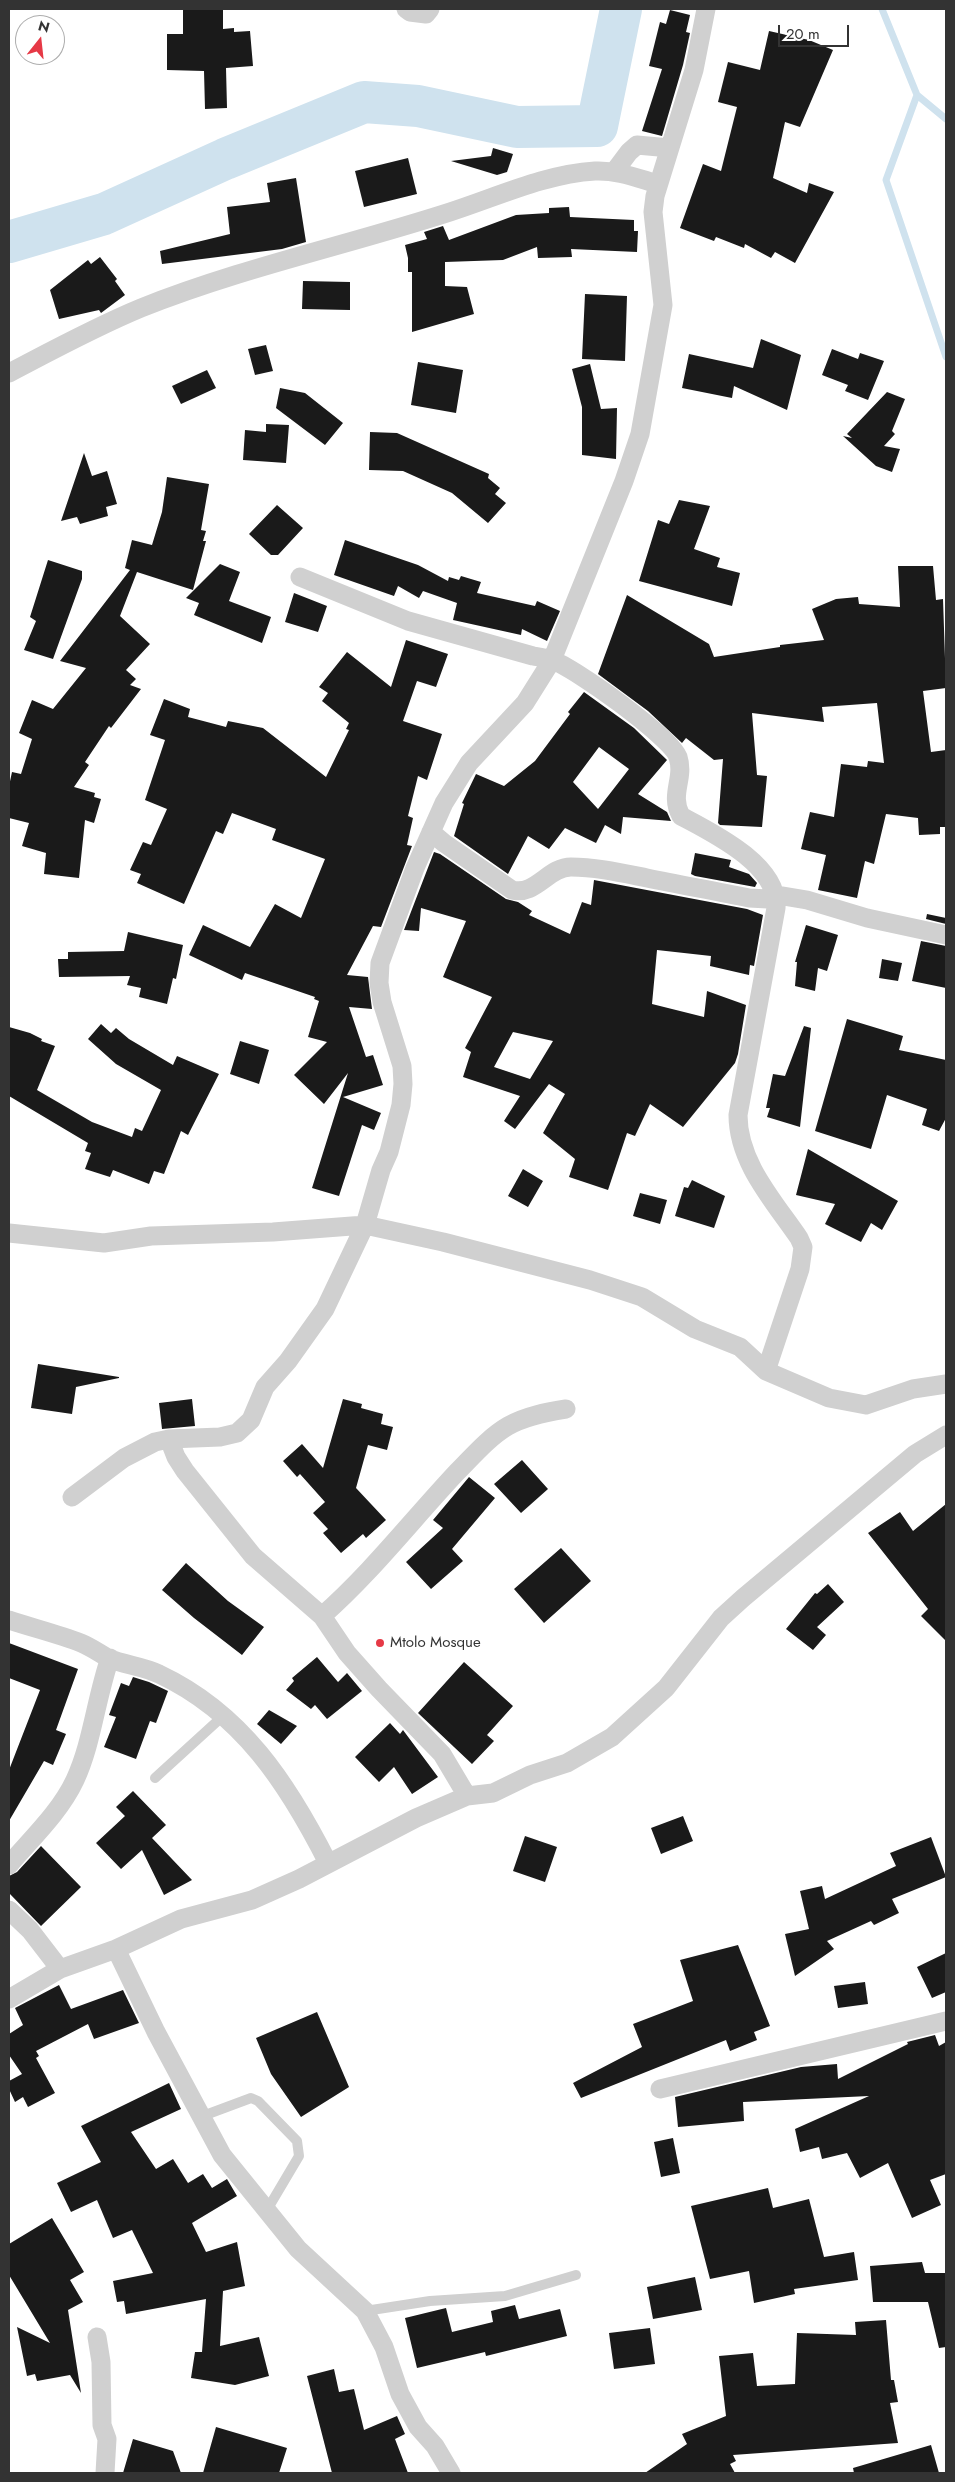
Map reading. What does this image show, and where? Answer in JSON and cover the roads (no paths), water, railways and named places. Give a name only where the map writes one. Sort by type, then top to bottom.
[{"type":"street","points":[[406,9],[410,12],[426,14],[430,9]]},
{"type":"street","points":[[72,1497],[132,1453],[155,1442],[237,1433],[251,1420],[265,1387],[288,1361],[325,1310],[365,1225],[381,1170],[389,1152],[401,1105],[403,1084],[402,1066],[378,983],[380,963],[444,803],[469,763],[525,704],[552,660],[600,543],[640,434],[663,305],[653,212],[658,184],[694,70],[706,9]]},
{"type":"street","points":[[614,172],[628,152],[637,145],[670,148]]},
{"type":"street","points":[[9,373],[80,334],[142,308],[244,274],[450,212],[530,185],[582,172],[614,172],[658,184]]},
{"type":"street","points":[[300,577],[408,621],[552,660],[586,678],[667,743],[678,755],[680,768],[675,800],[681,816],[722,837],[746,857],[769,881],[777,895],[768,962],[738,1115],[741,1143],[752,1168],[799,1238],[803,1248],[800,1270],[766,1371]]},
{"type":"street","points":[[431,832],[512,890],[521,892],[531,889],[558,869],[571,867],[632,874],[750,898],[768,898],[777,895],[806,900],[867,918],[946,936]]},
{"type":"street","points":[[9,1233],[104,1243],[151,1236],[272,1232],[365,1225],[590,1280],[642,1297],[695,1329],[740,1347],[766,1371],[829,1398],[866,1404],[913,1389],[946,1384]]},
{"type":"street","points":[[322,1616],[347,1594],[418,1514],[476,1454],[507,1426],[542,1413],[566,1409]]},
{"type":"street","points":[[9,1999],[60,1969],[116,1949],[181,1919],[252,1900],[299,1879],[416,1818],[468,1796],[493,1793],[530,1775],[567,1763],[612,1737],[666,1688],[721,1618],[743,1598],[915,1454],[946,1435]]},
{"type":"street","points":[[169,1439],[176,1457],[186,1471],[253,1556],[322,1616],[347,1653],[442,1754],[468,1796]]},
{"type":"street","points":[[9,1620],[82,1643],[110,1658],[141,1666],[166,1677],[198,1696],[236,1726],[270,1764],[306,1821],[328,1863]]},
{"type":"street","points":[[9,1865],[46,1822],[75,1782],[83,1762],[99,1690],[110,1658]]},
{"type":"street","points":[[9,1910],[30,1930],[60,1969]]},
{"type":"street","points":[[116,1949],[156,2032],[222,2155],[298,2249],[365,2311],[384,2347],[400,2394],[418,2427],[435,2446],[451,2473]]},
{"type":"street","points":[[660,2089],[946,2021]]},
{"type":"street","points":[[97,2337],[101,2362],[102,2426],[107,2439],[105,2473]]},
{"type":"lane","points":[[154,1778],[223,1716]]},
{"type":"lane","points":[[200,2117],[251,2098],[258,2101],[297,2141],[299,2156],[267,2210]]},
{"type":"lane","points":[[365,2311],[430,2301],[505,2296],[576,2275]]},
{"type":"waterway","points":[[9,242],[104,214],[225,159],[364,102],[418,106],[517,127],[597,126],[621,9]]},
{"type":"waterway","points":[[882,9],[917,95],[946,119]]},
{"type":"waterway","points":[[917,95],[886,180],[946,357]]},
{"type":"place","name":"Mtolo Mosque","points":[[380,1643]]}]
